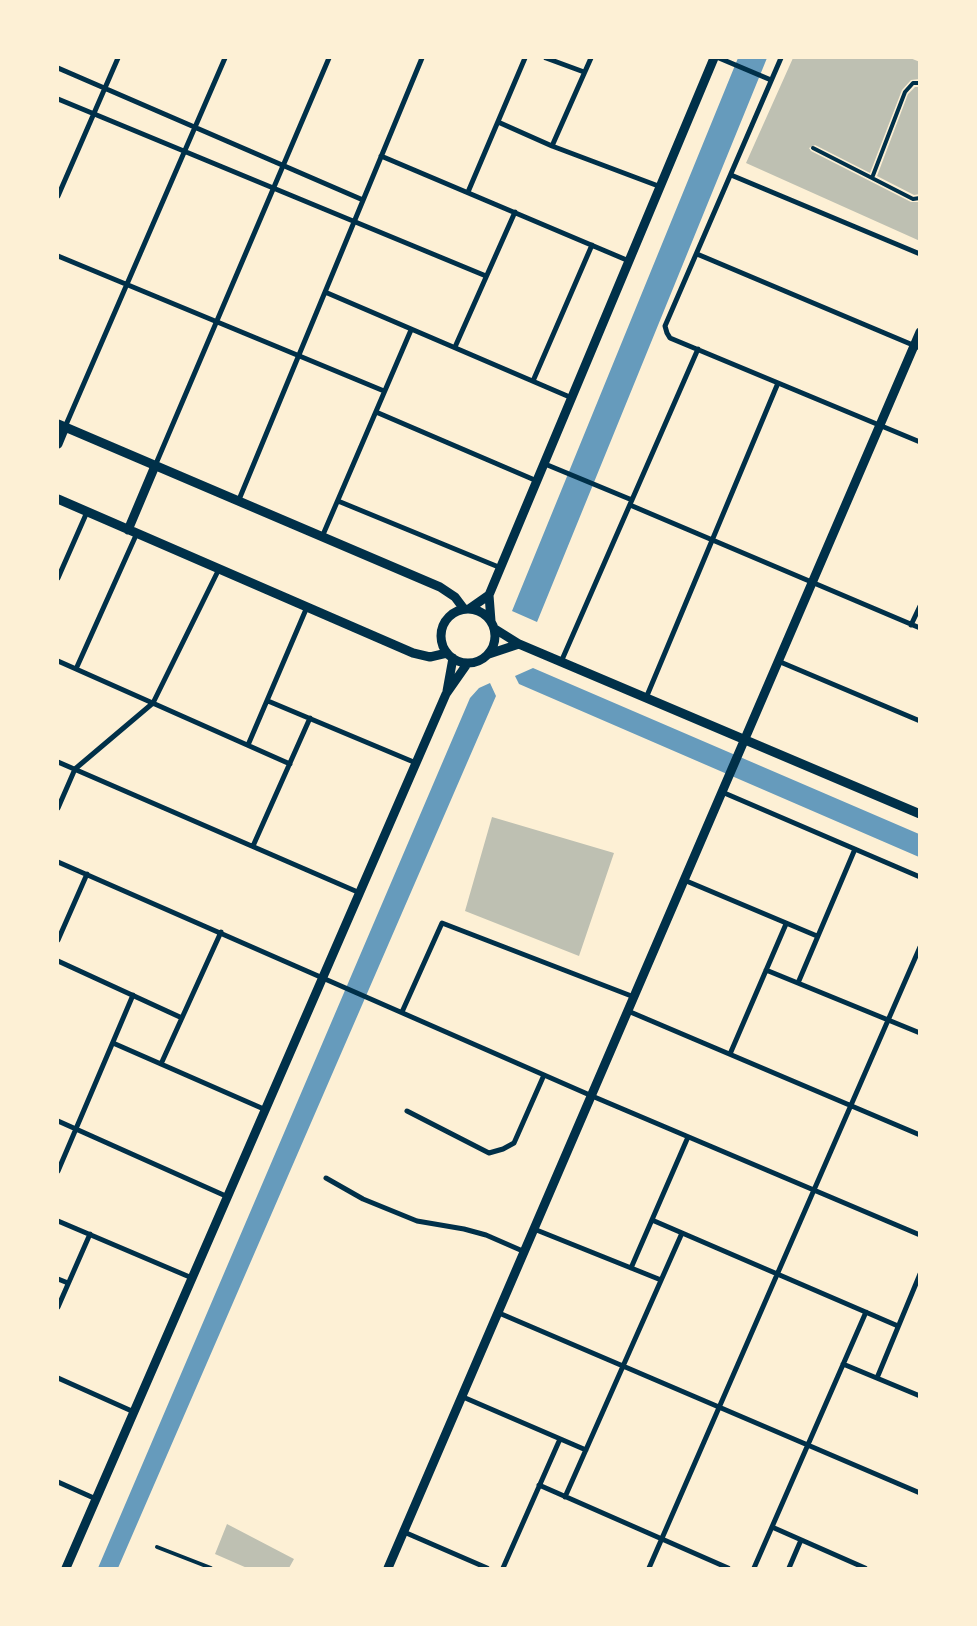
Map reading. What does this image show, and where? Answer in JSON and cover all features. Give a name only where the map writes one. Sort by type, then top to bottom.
[{"type":"street","points":[[58,196],[118,58]]},
{"type":"street","points":[[58,444],[61,425],[127,284],[225,58]]},
{"type":"street","points":[[76,670],[132,531],[155,466],[329,58]]},
{"type":"street","points":[[238,502],[420,58]]},
{"type":"street","points":[[468,192],[525,58]]},
{"type":"street","points":[[546,58],[584,72]]},
{"type":"street","points":[[552,146],[591,58]]},
{"type":"street","points":[[489,654],[496,638],[489,595],[714,58]]},
{"type":"street","points":[[719,58],[771,80]]},
{"type":"street","points":[[781,58],[665,326],[670,338],[920,442]]},
{"type":"street","points":[[58,68],[363,200]]},
{"type":"street","points":[[58,100],[486,276]]},
{"type":"street","points":[[498,122],[552,146],[661,187]]},
{"type":"street","points":[[381,156],[630,261]]},
{"type":"street","points":[[731,175],[920,254]]},
{"type":"street","points":[[455,347],[515,212]]},
{"type":"street","points":[[533,381],[592,245]]},
{"type":"street","points":[[697,254],[917,346]]},
{"type":"street","points":[[58,256],[384,391]]},
{"type":"street","points":[[325,292],[572,398]]},
{"type":"street","points":[[322,537],[410,330]]},
{"type":"street","points":[[388,1568],[879,426],[917,346],[920,332]]},
{"type":"street","points":[[561,662],[698,350]]},
{"type":"street","points":[[646,698],[778,383]]},
{"type":"street","points":[[376,412],[537,481]]},
{"type":"street","points":[[61,425],[440,587],[467,609],[485,615],[493,625],[519,644],[920,814]]},
{"type":"street","points":[[544,464],[712,540],[920,628]]},
{"type":"street","points":[[58,499],[413,653],[430,657],[450,656],[467,664],[479,662],[489,654],[519,644]]},
{"type":"street","points":[[338,500],[501,568]]},
{"type":"street","points":[[58,578],[87,512]]},
{"type":"street","points":[[58,808],[75,770],[153,703],[219,569]]},
{"type":"street","points":[[446,694],[450,656],[441,638],[445,623],[450,616],[467,609],[489,595]]},
{"type":"street","points":[[911,624],[920,606]]},
{"type":"street","points":[[248,745],[307,607]]},
{"type":"street","points":[[778,661],[920,721]]},
{"type":"street","points":[[58,662],[290,764]]},
{"type":"street","points":[[66,1568],[446,694],[467,664]]},
{"type":"street","points":[[268,701],[416,763]]},
{"type":"street","points":[[253,846],[310,718]]},
{"type":"street","points":[[58,762],[360,892]]},
{"type":"street","points":[[722,792],[920,877]]},
{"type":"street","points":[[798,983],[855,849]]},
{"type":"street","points":[[58,862],[222,932],[592,1096],[920,1236]]},
{"type":"street","points":[[58,940],[86,874]]},
{"type":"street","points":[[684,880],[817,936]]},
{"type":"street","points":[[58,921],[64,924]]},
{"type":"street","points":[[402,1012],[442,923],[634,997]]},
{"type":"street","points":[[730,1054],[786,924]]},
{"type":"street","points":[[161,1064],[222,932]]},
{"type":"street","points":[[649,1568],[920,947]]},
{"type":"street","points":[[58,961],[182,1018]]},
{"type":"street","points":[[766,970],[920,1033]]},
{"type":"street","points":[[58,1171],[133,995]]},
{"type":"street","points":[[628,1011],[920,1135]]},
{"type":"street","points":[[113,1043],[266,1110]]},
{"type":"street","points":[[407,1111],[489,1153],[514,1143],[544,1075]]},
{"type":"street","points":[[58,1122],[228,1196]]},
{"type":"street","points":[[631,1268],[688,1137]]},
{"type":"street","points":[[326,1178],[363,1199],[417,1221],[479,1233],[525,1252]]},
{"type":"street","points":[[652,1220],[898,1326]]},
{"type":"street","points":[[58,1221],[192,1278]]},
{"type":"street","points":[[534,1230],[661,1280]]},
{"type":"street","points":[[565,1496],[682,1233]]},
{"type":"street","points":[[58,1307],[90,1234]]},
{"type":"street","points":[[877,1378],[920,1274]]},
{"type":"street","points":[[58,1279],[68,1283]]},
{"type":"street","points":[[754,1568],[866,1312]]},
{"type":"street","points":[[499,1313],[920,1492]]},
{"type":"street","points":[[843,1364],[920,1396]]},
{"type":"street","points":[[58,1378],[134,1412]]},
{"type":"street","points":[[463,1397],[586,1450]]},
{"type":"street","points":[[502,1568],[560,1439]]},
{"type":"street","points":[[58,1482],[96,1499]]},
{"type":"street","points":[[539,1485],[728,1568]]},
{"type":"street","points":[[772,1527],[865,1568]]},
{"type":"street","points":[[404,1532],[487,1568]]},
{"type":"street","points":[[789,1568],[801,1540]]},
{"type":"lane","points":[[872,178],[905,92],[913,83],[920,83]]},
{"type":"lane","points":[[813,148],[913,199],[920,198]]},
{"type":"lane","points":[[158,1547],[211,1568]]},
{"type":"water","points":[[738,58],[767,58],[537,622],[512,611]]},
{"type":"water","points":[[533,668],[919,834],[919,857],[519,684],[515,676]]},
{"type":"water","points":[[490,683],[496,696],[118,1568],[98,1568],[470,698],[479,688]]},
{"type":"building","points":[[793,58],[910,58],[920,62],[920,79],[911,80],[902,90],[870,173],[815,145],[809,148],[811,151],[911,202],[920,202],[920,241],[746,163]]},
{"type":"building","points":[[915,87],[920,87],[920,194],[914,195],[877,176],[908,94]]},
{"type":"building","points":[[492,817],[614,853],[579,956],[465,911]]},
{"type":"building","points":[[227,1524],[294,1559],[289,1568],[247,1568],[215,1554]]}]
